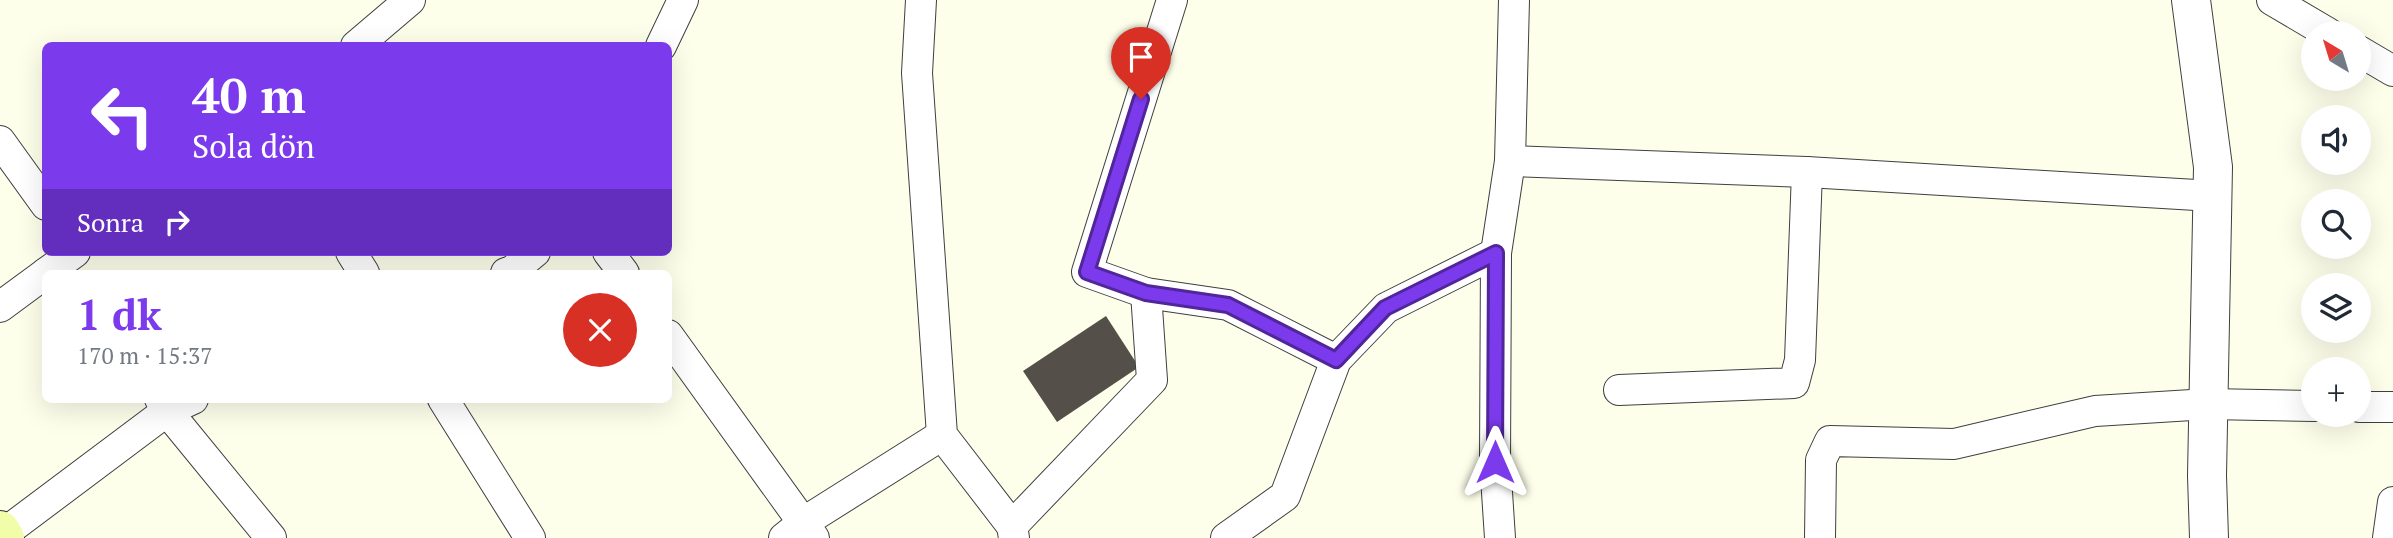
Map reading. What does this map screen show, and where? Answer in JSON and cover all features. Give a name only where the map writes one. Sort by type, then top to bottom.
[{"type":"street","points":[[361,42],[410,0]]},
{"type":"street","points":[[663,42],[683,0]]},
{"type":"street","points":[[920,0],[916,73],[942,436],[1013,532],[1152,380],[1146,293]]},
{"type":"street","points":[[1172,0],[1087,272],[1146,293],[1228,305],[1336,360]]},
{"type":"street","points":[[1500,538],[1495,462],[1496,253],[1510,161],[1514,0]]},
{"type":"street","points":[[2190,0],[2214,167],[2207,476],[2209,538]]},
{"type":"street","points":[[2272,0],[2308,21]]},
{"type":"street","points":[[2371,58],[2393,71]]},
{"type":"street","points":[[0,141],[42,199]]},
{"type":"street","points":[[1510,161],[1807,172],[2213,196]]},
{"type":"street","points":[[1619,390],[1794,383],[1800,360],[1807,172]]},
{"type":"street","points":[[1226,538],[1285,496],[1336,360],[1385,308],[1496,253]]},
{"type":"street","points":[[50,270],[69,256]]},
{"type":"street","points":[[513,270],[530,256]]},
{"type":"street","points":[[611,256],[622,270]]},
{"type":"street","points":[[0,307],[42,276]]},
{"type":"street","points":[[672,341],[800,533],[942,436]]},
{"type":"street","points":[[3,534],[173,403],[271,538]]},
{"type":"street","points":[[446,403],[530,538]]},
{"type":"street","points":[[1821,538],[1821,460],[1830,441],[1954,444],[2095,411],[2208,404],[2301,406]]},
{"type":"street","points":[[2371,407],[2393,407]]},
{"type":"street","points":[[2388,538],[2393,502]]},
{"type":"building","points":[[1106,316],[1139,367],[1057,422],[1023,371]]},
{"type":"route","points":[[1141,99],[1087,272],[1146,293],[1228,305],[1336,360],[1385,308],[1496,253],[1495,462]]}]
